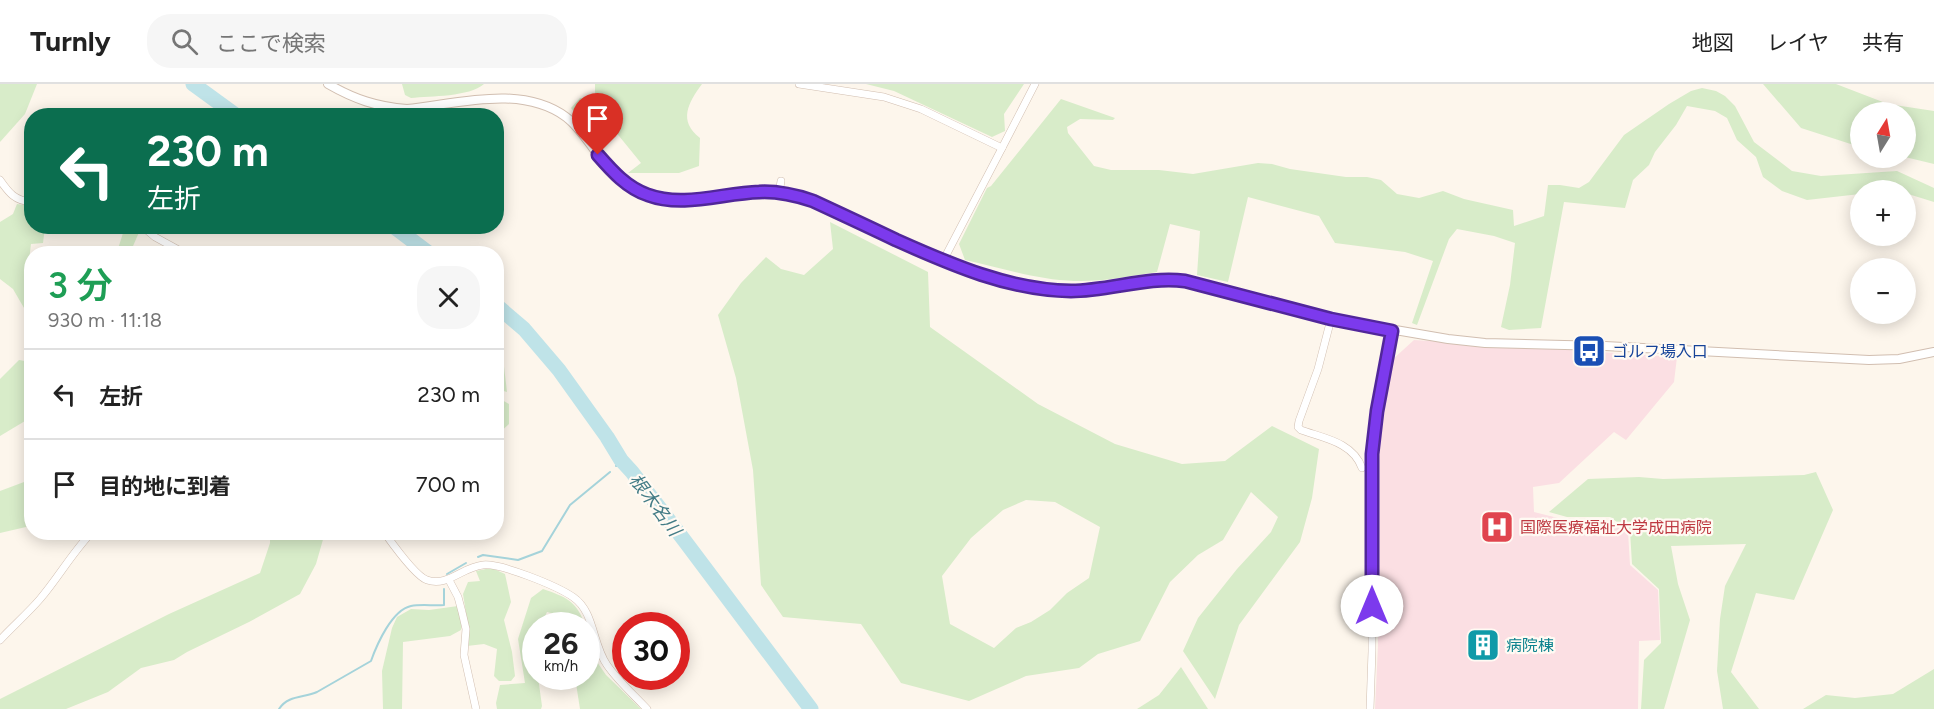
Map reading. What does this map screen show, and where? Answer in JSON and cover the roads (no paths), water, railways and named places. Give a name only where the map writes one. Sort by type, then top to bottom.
[{"type":"street","points":[[328,84],[356,99],[392,108]]},
{"type":"street","points":[[799,84],[884,97],[921,109],[1002,148]]},
{"type":"street","points":[[943,261],[1035,84]]},
{"type":"street","points":[[416,108],[508,98],[545,106],[567,118],[617,176],[649,196],[677,199],[758,192],[794,194],[943,261],[1002,281],[1056,290],[1093,290],[1161,280],[1185,281],[1331,319],[1392,331],[1485,343],[1605,346],[1869,360],[1899,359],[1934,352]]},
{"type":"street","points":[[0,180],[13,198],[24,201]]},
{"type":"street","points":[[779,193],[781,181]]},
{"type":"street","points":[[151,234],[171,246]]},
{"type":"street","points":[[1331,319],[1318,369],[1298,427],[1300,430],[1334,440],[1355,456],[1362,468]]},
{"type":"street","points":[[1370,709],[1372,454],[1377,411],[1392,331]]},
{"type":"street","points":[[0,640],[39,600],[85,540]]},
{"type":"street","points":[[391,540],[422,577],[434,581],[449,580],[473,567],[496,566],[540,581],[572,596],[578,600],[588,615],[598,649],[607,665],[647,709]]},
{"type":"street","points":[[449,580],[458,597],[466,629],[464,655],[476,709]]},
{"type":"waterway","name":"根木名川","points":[[193,84],[226,108]]},
{"type":"waterway","name":"根木名川","points":[[404,234],[419,246]]},
{"type":"waterway","name":"根木名川","points":[[504,312],[524,329],[559,370],[621,460],[811,709]]},
{"type":"waterway","name":"根木名川","points":[[616,466],[621,460]]},
{"type":"waterway","points":[[478,557],[483,555],[518,560],[542,551],[570,505],[610,472]]},
{"type":"waterway","points":[[447,574],[466,563]]},
{"type":"waterway","points":[[279,709],[287,701],[317,692],[371,661],[381,637],[398,614],[411,606],[444,605],[444,589]]},
{"type":"place","name":"ゴルフ場入口","points":[[1589,351]]},
{"type":"place","name":"国際医療福祉大学成田病院","points":[[1497,527]]},
{"type":"place","name":"病院棟","points":[[1483,645]]}]
